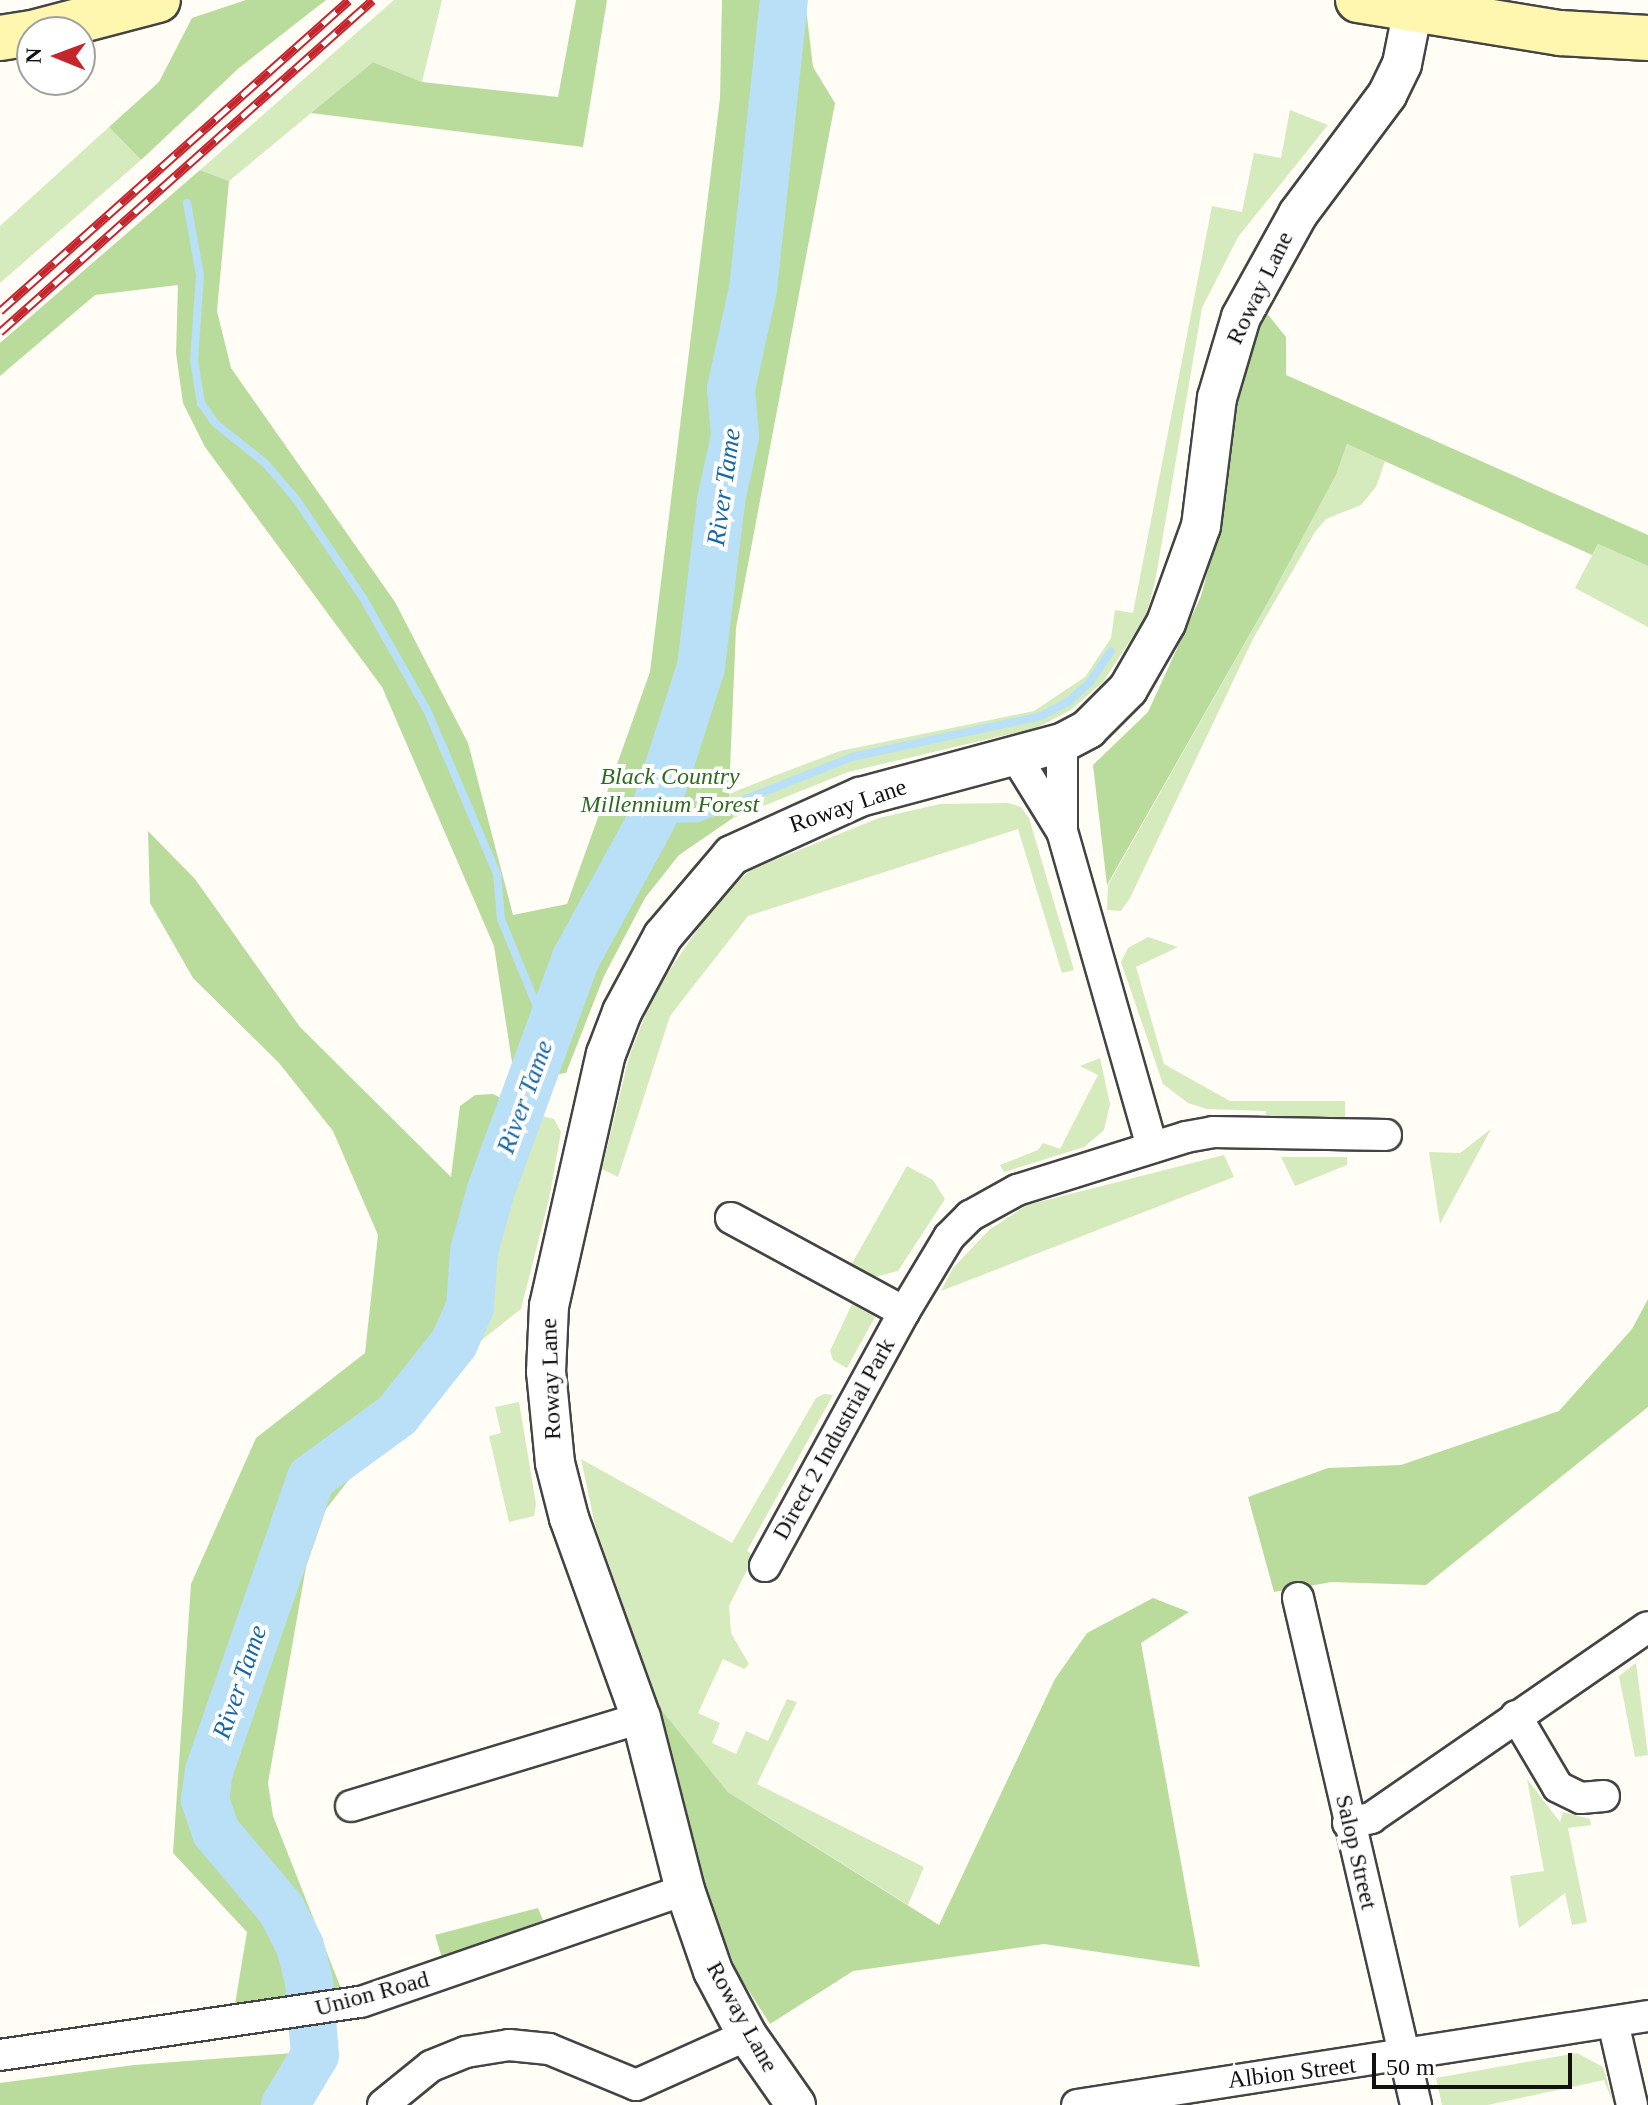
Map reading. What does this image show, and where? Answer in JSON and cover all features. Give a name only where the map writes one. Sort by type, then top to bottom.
[{"type":"main road","points":[[96,16],[158,0]]},
{"type":"main road","points":[[1358,0],[1560,33],[1648,38]]},
{"type":"street","name":"Roway Lane","points":[[796,2105],[747,2035],[713,1971],[685,1890],[641,1718],[569,1518],[555,1463],[546,1372],[549,1306],[592,1109],[622,1012],[663,936],[732,855],[860,797],[1062,743],[1088,729],[1128,689],[1166,623],[1201,526],[1217,398],[1241,317],[1298,214],[1387,95],[1402,64],[1413,9]]},
{"type":"street","points":[[1062,743],[1062,831],[1152,1147]]},
{"type":"street","points":[[1016,757],[1062,831]]},
{"type":"street","name":"Direct 2 Industrial Park","points":[[765,1566],[904,1312],[949,1237],[995,1200],[1152,1147],[1213,1132],[1386,1135]]},
{"type":"street","name":"Direct 2 Industrial Park","points":[[731,1218],[904,1312]]},
{"type":"street","name":"Salop Street","points":[[1298,1598],[1416,2105]]},
{"type":"street","points":[[1348,1823],[1371,1818],[1648,1627]]},
{"type":"street","points":[[1516,1716],[1558,1787],[1581,1798],[1604,1796]]},
{"type":"street","points":[[351,1806],[641,1718]]},
{"type":"street","name":"Union Road","points":[[0,2055],[329,2010],[685,1890]]},
{"type":"street","name":"Albion Street","points":[[1077,2105],[1405,2057],[1648,2016]]},
{"type":"street","points":[[1613,2022],[1632,2105]]},
{"type":"street","points":[[383,2105],[431,2066],[466,2052],[509,2045],[549,2049],[636,2085],[747,2035]]},
{"type":"green space","points":[[246,0],[326,0],[239,68],[141,160],[109,127],[159,82],[192,18]]},
{"type":"green space","points":[[394,0],[442,0],[422,82],[373,62],[229,181],[200,170]]},
{"type":"green space","points":[[576,0],[607,0],[583,147],[311,113],[373,62],[422,82],[558,97]]},
{"type":"green space","name":"Black Country Millennium Forest","points":[[722,0],[805,0],[813,67],[835,103],[736,628],[729,794],[733,818],[679,855],[645,898],[604,976],[566,1073],[546,1076],[512,1062],[494,946],[382,687],[205,447],[183,403],[176,353],[178,285],[95,295],[0,376],[0,343],[200,170],[229,181],[217,311],[231,368],[395,602],[468,743],[513,915],[567,904],[650,672],[720,98]]},
{"type":"green space","points":[[1290,110],[1328,125],[1238,237],[1202,308],[1155,582],[1146,616],[1103,682],[1071,710],[1036,728],[848,772],[733,818],[729,794],[840,751],[1034,711],[1085,677],[1111,638],[1115,610],[1133,613],[1212,206],[1242,212],[1254,153],[1281,158]]},
{"type":"green space","points":[[109,127],[141,160],[0,283],[0,226]]},
{"type":"green space","points":[[1264,310],[1286,337],[1286,375],[1648,535],[1648,566],[1598,544],[1592,555],[1347,444],[1336,475],[1267,604],[1107,885],[1093,765],[1148,712],[1201,596],[1225,506],[1241,377]]},
{"type":"green space","points":[[1347,444],[1385,461],[1376,487],[1361,505],[1326,519],[1315,532],[1253,639],[1130,898],[1121,911],[1107,910],[1108,885],[1267,604],[1336,475]]},
{"type":"green space","points":[[1598,544],[1648,566],[1648,627],[1575,588]]},
{"type":"green space","points":[[1008,803],[1021,807],[1029,818],[1074,970],[1062,973],[1018,829],[748,916],[670,1016],[618,1177],[602,1169],[629,1057],[654,993],[719,898],[752,869],[879,818],[940,804]]},
{"type":"green space","points":[[148,831],[195,879],[300,1027],[451,1177],[460,1106],[475,1095],[493,1094],[531,1113],[501,1218],[474,1346],[351,1477],[326,1509],[306,1567],[268,1783],[273,1816],[342,1991],[234,2010],[247,1932],[173,1853],[191,1584],[256,1438],[365,1353],[378,1235],[333,1131],[279,1063],[193,978],[150,903]]},
{"type":"green space","points":[[1148,937],[1178,947],[1136,967],[1164,1064],[1230,1101],[1345,1101],[1345,1121],[1266,1120],[1266,1111],[1207,1109],[1188,1103],[1163,1084],[1121,962],[1128,948]]},
{"type":"green space","points":[[1100,1058],[1110,1104],[1104,1130],[1084,1147],[1004,1172],[1000,1165],[1038,1150],[1043,1143],[1060,1149],[1098,1075],[1080,1066]]},
{"type":"green space","points":[[531,1113],[554,1119],[561,1132],[549,1199],[521,1309],[474,1346],[501,1217]]},
{"type":"green space","points":[[1491,1129],[1440,1224],[1429,1152],[1460,1153]]},
{"type":"green space","points":[[1224,1155],[1234,1177],[941,1291],[953,1268],[989,1230],[1027,1205]]},
{"type":"green space","points":[[1281,1157],[1347,1157],[1347,1165],[1295,1186]]},
{"type":"green space","points":[[907,1166],[933,1180],[945,1199],[898,1271],[875,1277],[862,1274],[850,1267]]},
{"type":"green space","points":[[1648,1299],[1648,1407],[1426,1585],[1332,1582],[1274,1592],[1248,1497],[1328,1468],[1401,1465],[1559,1411],[1632,1329]]},
{"type":"green space","points":[[852,1304],[875,1317],[847,1368],[833,1360],[830,1351]]},
{"type":"green space","points":[[824,1394],[833,1395],[747,1551],[754,1556],[729,1606],[731,1633],[749,1664],[744,1669],[723,1659],[698,1713],[720,1723],[712,1743],[736,1754],[746,1731],[768,1741],[787,1699],[797,1702],[757,1784],[924,1867],[908,1905],[728,1792],[659,1707],[595,1525],[581,1459],[732,1543],[816,1398]]},
{"type":"green space","points":[[519,1402],[536,1504],[534,1516],[509,1522],[489,1436],[501,1433],[495,1407]]},
{"type":"green space","points":[[1153,1598],[1189,1612],[1141,1643],[1200,1967],[1044,1944],[853,1971],[770,2024],[738,1974],[704,1887],[659,1707],[728,1792],[939,1925],[1055,1679],[1087,1633]]},
{"type":"green space","points":[[1636,1663],[1648,1755],[1635,1757],[1619,1676]]},
{"type":"green space","points":[[1527,1779],[1560,1822],[1563,1812],[1590,1819],[1591,1825],[1568,1828],[1587,1922],[1572,1925],[1565,1893],[1519,1928],[1510,1876],[1544,1871]]},
{"type":"green space","points":[[538,1908],[543,1920],[442,1958],[435,1935]]},
{"type":"green space","points":[[319,2051],[285,2105],[0,2105],[0,2083],[134,2065]]},
{"type":"green space","points":[[1577,2053],[1603,2067],[1614,2105],[1604,2080],[1488,2105],[1442,2105],[1436,2078]]},
{"type":"waterway","name":"River Tame","points":[[285,2105],[315,2055],[309,1982],[300,1946],[281,1909],[216,1832],[205,1800],[209,1771],[311,1478],[397,1415],[454,1343],[470,1307],[474,1251],[491,1190],[575,960],[652,819],[701,667],[721,501],[735,436],[731,389],[753,289],[784,0]]},
{"type":"waterway","points":[[187,203],[200,275],[194,360],[201,403],[215,423],[265,463],[296,499],[363,598],[427,710],[497,874],[501,919],[549,1036]]},
{"type":"waterway","points":[[645,832],[659,819],[698,818],[852,757],[1041,716],[1069,701],[1090,682],[1111,651]]},
{"type":"railway","points":[[0,311],[349,0]]},
{"type":"railway","points":[[0,332],[372,0]]}]
